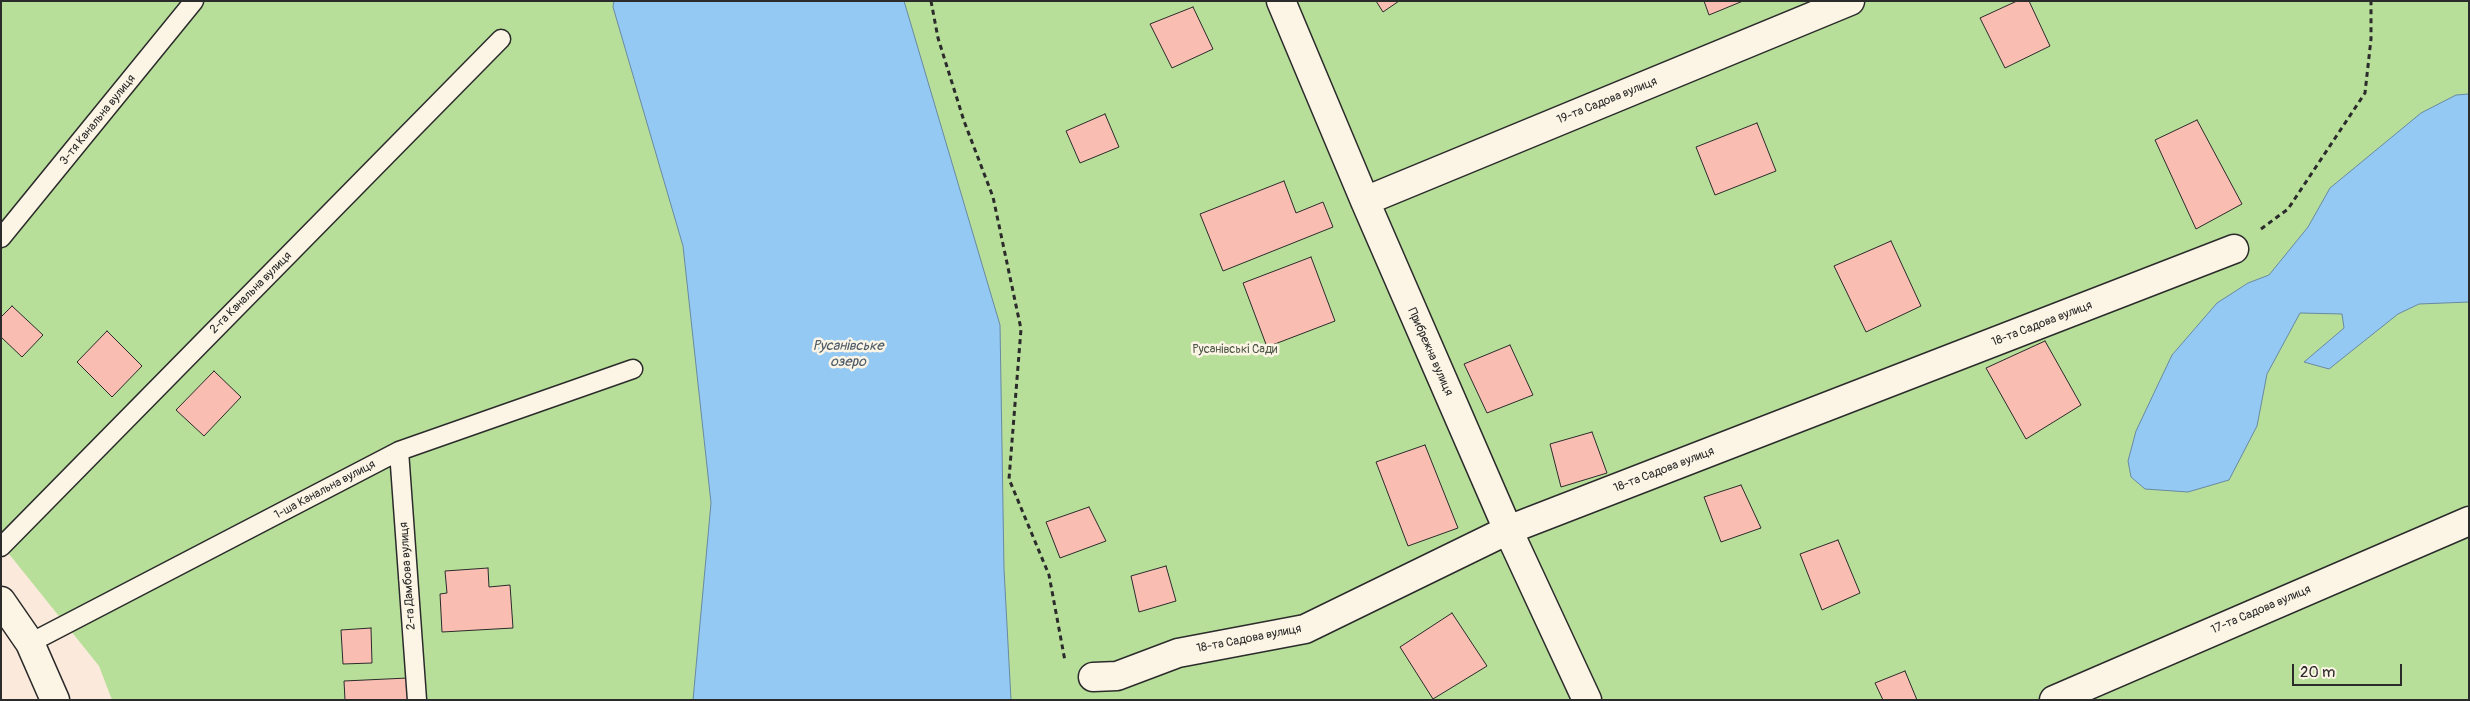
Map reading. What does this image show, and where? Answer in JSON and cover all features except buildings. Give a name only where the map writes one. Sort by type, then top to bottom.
[{"type":"street","name":"Прибрежна вулиця","points":[[1281,1],[1365,201],[1508,530],[1587,700]]},
{"type":"street","name":"19-та Садова вулиця","points":[[1365,201],[1850,1]]},
{"type":"street","name":"18-та Садова вулиця","points":[[1094,677],[1117,676],[1178,653],[1305,628],[1508,530],[2234,249]]},
{"type":"street","name":"17-та Садова вулиця","points":[[2054,700],[2469,521]]},
{"type":"street","points":[[1,601],[30,643],[55,700]]},
{"type":"lane","name":"3-тя Канальна вулиця","points":[[1,238],[194,1]]},
{"type":"lane","name":"2-га Канальна вулиця","points":[[1,547],[501,39]]},
{"type":"lane","name":"1-ша Канальна вулиця","points":[[30,643],[399,451],[634,369]]},
{"type":"lane","name":"2-га Дамбова вулиця","points":[[399,451],[417,700]]},
{"type":"path","points":[[931,1],[938,38],[964,121],[993,196],[1022,329],[1009,479],[1049,575],[1066,670],[1080,676],[1094,677]]},
{"type":"path","points":[[2234,249],[2288,209],[2365,93],[2371,39],[2371,1]]},
{"type":"green space","name":"Русанівські Сади","points":[[1,1],[2469,1],[2469,700],[112,700],[99,666],[1,544]]},
{"type":"water","name":"Русанівське озеро","points":[[614,1],[904,1],[1000,325],[1004,569],[1011,700],[693,700],[711,503],[683,246],[613,7]]},
{"type":"water","points":[[2469,94],[2469,302],[2419,304],[2398,314],[2329,369],[2304,362],[2344,328],[2342,314],[2300,313],[2267,374],[2257,426],[2229,480],[2188,492],[2145,489],[2131,477],[2128,461],[2136,431],[2172,355],[2217,303],[2248,283],[2269,275],[2308,227],[2330,188],[2421,113],[2456,95]]}]
